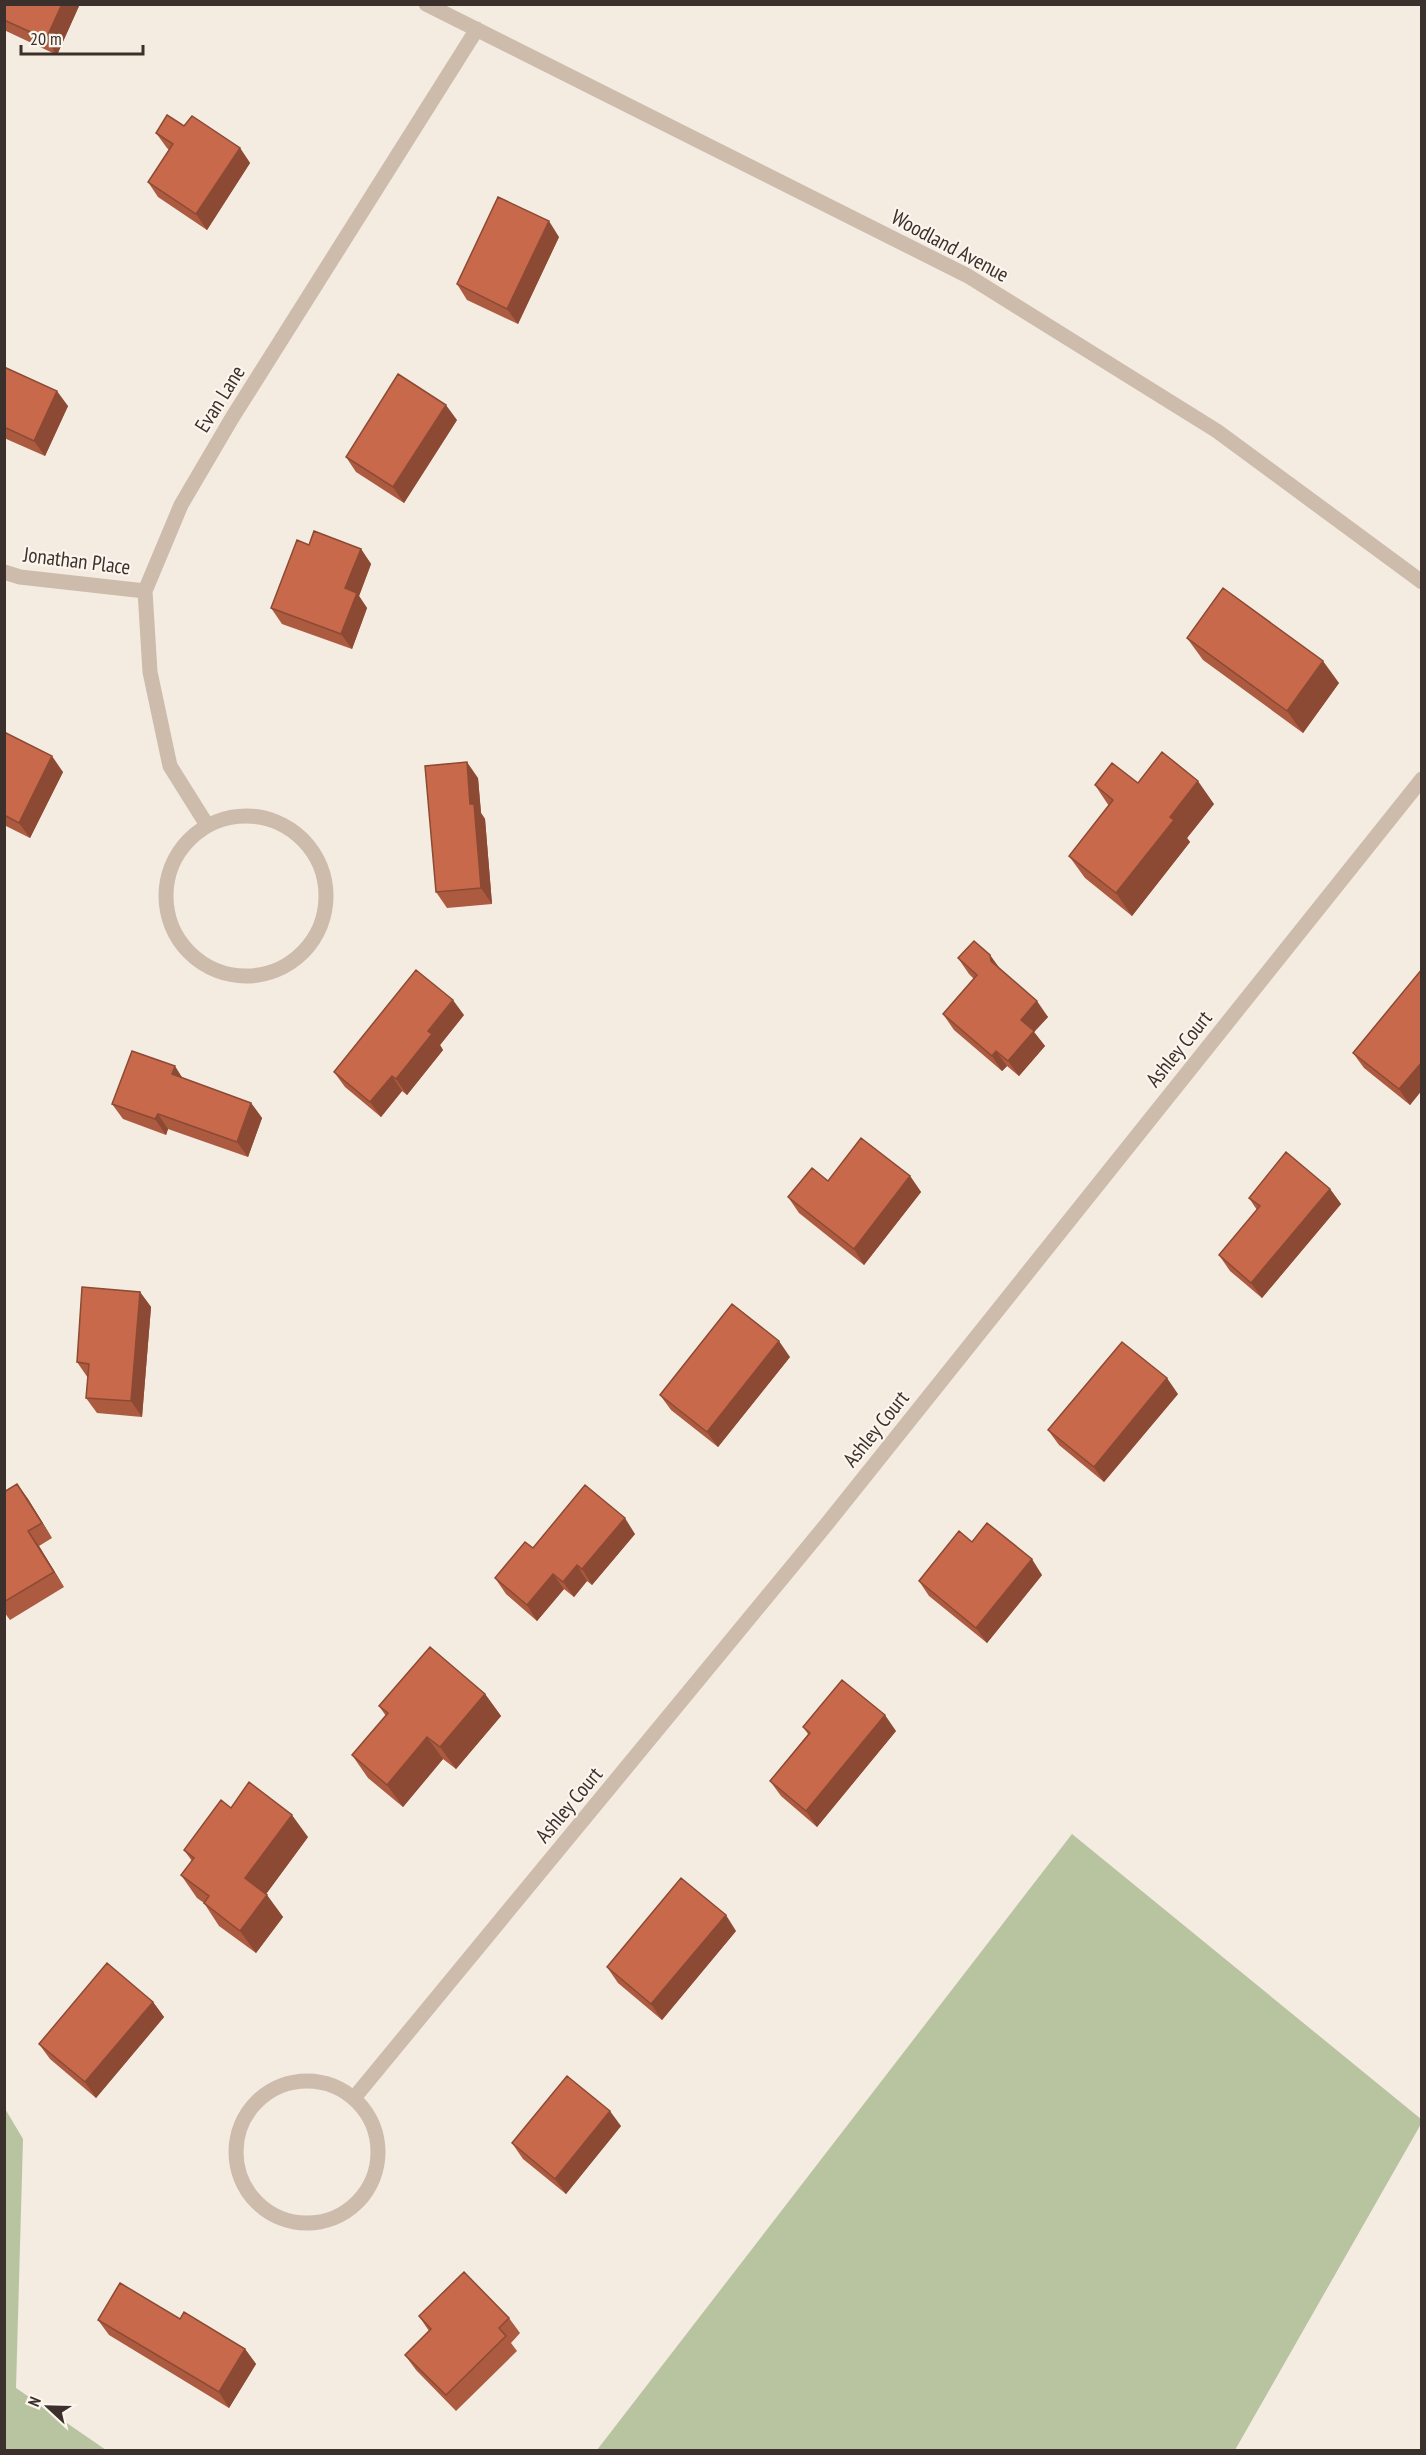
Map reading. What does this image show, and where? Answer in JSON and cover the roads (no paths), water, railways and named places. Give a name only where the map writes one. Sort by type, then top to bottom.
[{"type":"street","name":"Woodland Avenue","points":[[426,4],[968,276],[1217,431],[1422,582]]},
{"type":"street","name":"Evan Lane","points":[[207,825],[170,766],[150,672],[145,591],[181,505],[226,428],[477,29]]},
{"type":"street","name":"Jonathan Place","points":[[4,572],[20,577],[145,591]]},
{"type":"street","name":"Ashley Court","points":[[354,2098],[826,1525],[1422,779]]},
{"type":"street","points":[[231,816],[257,816],[282,824],[303,838],[318,860],[325,884],[325,910],[317,934],[300,954],[279,969],[254,976],[227,974],[201,964],[181,945],[169,920],[165,893],[171,866],[185,842],[207,825],[231,816]]},
{"type":"street","points":[[311,2080],[334,2085],[354,2098],[369,2116],[377,2138],[377,2162],[370,2184],[356,2203],[337,2217],[314,2223],[291,2222],[269,2213],[252,2197],[240,2177],[235,2153],[239,2130],[249,2109],[266,2093],[288,2083],[311,2080]]}]
